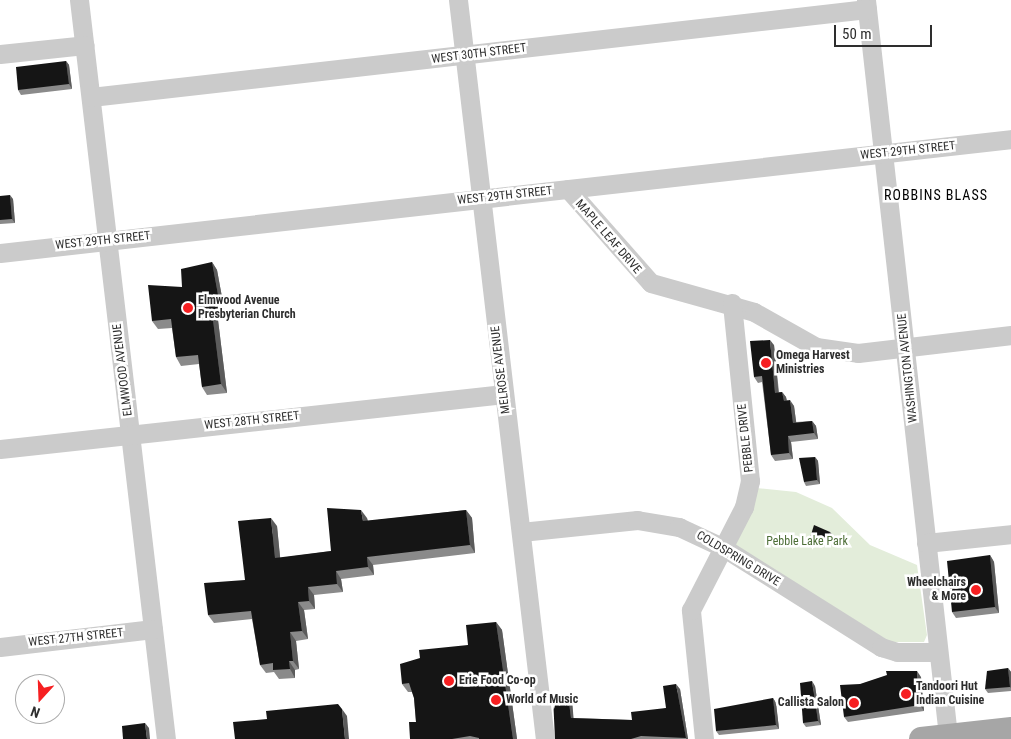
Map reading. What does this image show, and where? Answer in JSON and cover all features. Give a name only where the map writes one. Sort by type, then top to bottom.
[{"type":"main road","points":[[922,739],[1011,729]]},
{"type":"street","name":"ELMWOOD AVENUE","points":[[80,0],[166,739]]},
{"type":"street","name":"MELROSE AVENUE","points":[[458,0],[545,739]]},
{"type":"street","name":"WEST 30TH STREET","points":[[91,97],[464,56],[867,4]]},
{"type":"street","name":"WASHINGTON AVENUE","points":[[867,4],[948,736]]},
{"type":"street","points":[[0,54],[85,45]]},
{"type":"street","name":"WEST 29TH STREET","points":[[0,253],[1011,139]]},
{"type":"street","name":"MAPLE LEAF DRIVE","points":[[568,189],[650,283],[732,304],[824,350],[846,354],[905,347]]},
{"type":"street","name":"PEBBLE DRIVE","points":[[704,739],[691,610],[744,507],[750,481],[732,304]]},
{"type":"street","points":[[905,347],[1011,335]]},
{"type":"street","name":"WEST 28TH STREET","points":[[0,449],[504,394]]},
{"type":"street","name":"COLDSPRING DRIVE","points":[[520,532],[637,520],[679,528],[724,548],[881,647],[897,652],[938,652]]},
{"type":"street","points":[[926,543],[1011,534]]},
{"type":"street","name":"WEST 27TH STREET","points":[[0,646],[153,629]]},
{"type":"green space","name":"Pebble Lake Park","points":[[756,488],[796,492],[832,508],[870,545],[917,565],[927,635],[924,642],[890,642],[735,545]]},
{"type":"building","points":[[66,61],[69,84],[18,90],[16,67]]},
{"type":"building","points":[[10,195],[12,219],[0,220],[0,196]]},
{"type":"building","points":[[212,262],[221,311],[212,312],[221,384],[202,387],[198,355],[176,357],[171,319],[152,321],[148,285],[182,287],[181,269]]},
{"type":"building","points":[[770,340],[775,393],[782,392],[784,401],[790,400],[793,423],[812,421],[814,433],[788,436],[789,453],[771,455],[762,376],[754,377],[750,341]]},
{"type":"building","points":[[815,457],[817,480],[804,482],[799,458]]},
{"type":"building","points":[[327,508],[361,510],[363,521],[466,510],[470,545],[367,557],[368,567],[336,571],[337,584],[308,587],[309,601],[298,602],[302,631],[290,632],[293,661],[289,661],[290,669],[273,670],[273,663],[260,665],[251,611],[208,615],[204,583],[245,580],[238,521],[271,518],[275,558],[331,551]]},
{"type":"building","points":[[814,525],[830,532],[826,543],[810,538]]},
{"type":"building","points":[[990,555],[995,607],[952,612],[947,561]]},
{"type":"building","points":[[496,622],[513,739],[479,739],[470,736],[452,739],[410,739],[409,722],[416,722],[414,698],[409,683],[402,684],[400,664],[420,658],[419,650],[468,645],[466,625]]},
{"type":"building","points":[[1008,668],[1010,687],[985,689],[987,671]]},
{"type":"building","points":[[886,671],[917,671],[920,705],[844,717],[840,685],[860,684],[887,675]]},
{"type":"building","points":[[812,681],[818,721],[803,723],[800,683]]},
{"type":"building","points":[[676,684],[686,738],[641,736],[631,739],[555,739],[553,697],[568,695],[571,718],[632,720],[631,712],[666,708],[663,686]]},
{"type":"building","points":[[773,698],[776,725],[716,731],[714,709]]},
{"type":"building","points":[[338,704],[342,709],[345,739],[235,739],[233,722],[267,719],[266,711]]},
{"type":"building","points":[[145,723],[147,739],[123,739],[122,726]]},
{"type":"place","name":"Elmwood Avenue Presbyterian Church","points":[[188,308]]},
{"type":"place","name":"Omega Harvest Ministries","points":[[766,363]]},
{"type":"place","name":"Wheelchairs & More","points":[[976,590]]},
{"type":"place","name":"Erie Food Co-op","points":[[449,681]]},
{"type":"place","name":"Tandoori Hut Indian Cuisine","points":[[906,694]]},
{"type":"place","name":"World of Music","points":[[496,700]]},
{"type":"place","name":"Callista Salon","points":[[854,703]]},
{"type":"district","name":"ROBBINS BLASS","points":[[936,195]]}]
